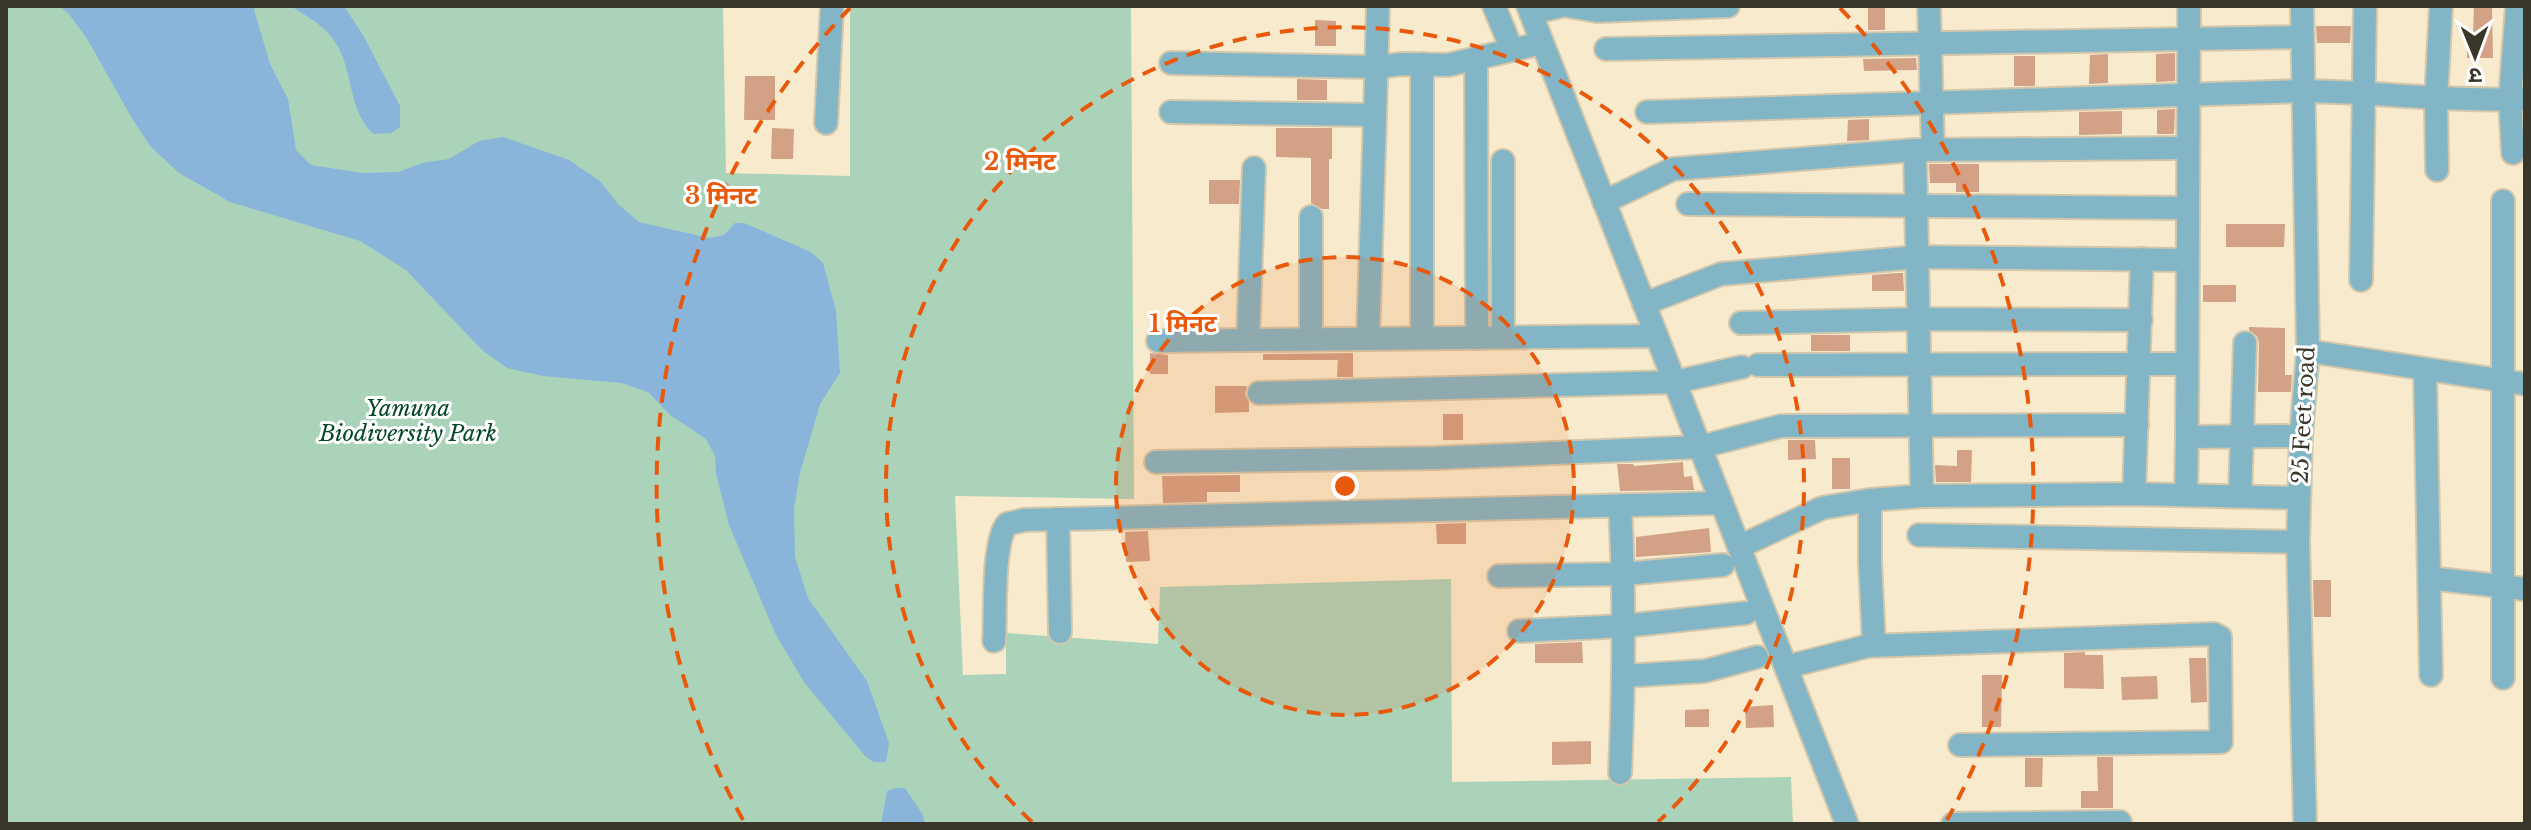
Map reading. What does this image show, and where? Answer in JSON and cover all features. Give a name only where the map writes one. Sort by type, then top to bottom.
[{"type":"street","points":[[826,123],[832,6]]},
{"type":"street","points":[[1368,339],[1378,6]]},
{"type":"street","points":[[1494,6],[1512,50]]},
{"type":"street","points":[[1561,6],[1530,10],[1847,824]]},
{"type":"street","points":[[1568,6],[1597,11],[1728,6]]},
{"type":"street","points":[[1922,496],[1917,206],[1931,102],[1929,6]]},
{"type":"street","points":[[2186,495],[2189,6]]},
{"type":"street","name":"25 Feet road","points":[[2302,6],[2308,351],[2301,436],[2298,542],[2305,824]]},
{"type":"street","points":[[2361,280],[2365,6]]},
{"type":"street","points":[[2437,170],[2436,99],[2441,6]]},
{"type":"street","points":[[2513,153],[2518,99],[2517,6]]},
{"type":"street","points":[[1606,49],[2302,37]]},
{"type":"street","points":[[1171,63],[1376,67],[1448,65],[1542,43]]},
{"type":"street","points":[[1476,58],[1477,338]]},
{"type":"street","points":[[1422,64],[1422,338]]},
{"type":"street","points":[[1647,112],[2303,91],[2364,91],[2436,99],[2518,99]]},
{"type":"street","points":[[1171,112],[1375,115]]},
{"type":"street","points":[[1604,202],[1670,170],[1924,150],[2187,148]]},
{"type":"street","points":[[1503,161],[1503,337]]},
{"type":"street","points":[[1248,340],[1254,168]]},
{"type":"street","points":[[2503,201],[2514,383],[2514,588],[2503,678]]},
{"type":"street","points":[[1688,204],[2187,208]]},
{"type":"street","points":[[1311,217],[1311,339]]},
{"type":"street","points":[[1644,304],[1717,275],[1918,257],[2186,260]]},
{"type":"street","points":[[2134,494],[2142,259]]},
{"type":"street","points":[[1741,323],[1919,319],[2141,320]]},
{"type":"street","points":[[1158,341],[1656,336]]},
{"type":"street","points":[[2240,496],[2245,343]]},
{"type":"street","points":[[2308,351],[2514,383]]},
{"type":"street","points":[[1259,393],[1675,382],[1750,366],[2187,364]]},
{"type":"street","points":[[2425,371],[2431,675]]},
{"type":"street","points":[[1156,462],[1435,458],[1700,447],[1778,427],[2137,425]]},
{"type":"street","points":[[2187,437],[2301,436]]},
{"type":"street","points":[[1739,547],[1815,511],[1870,500],[1922,496],[2134,494],[2298,498]]},
{"type":"street","points":[[1867,646],[1870,500]]},
{"type":"street","points":[[994,641],[1002,531],[1007,524],[1024,520],[1722,503]]},
{"type":"street","points":[[1620,506],[1624,574],[1620,773]]},
{"type":"street","points":[[1058,519],[1060,632]]},
{"type":"street","points":[[1919,535],[2298,542]]},
{"type":"street","points":[[1499,576],[1624,574],[1723,565]]},
{"type":"street","points":[[2429,578],[2514,588]]},
{"type":"street","points":[[1519,631],[1624,626],[1746,613]]},
{"type":"street","points":[[1786,667],[1867,646],[2214,634],[2220,637],[2221,742],[1960,745]]},
{"type":"street","points":[[1624,676],[1705,671],[1757,657]]},
{"type":"street","points":[[1953,824],[2120,822]]},
{"type":"green space","name":"Yamuna Biodiversity Park","points":[[6,6],[723,6],[726,173],[850,176],[850,6],[1131,6],[1134,499],[955,496],[963,675],[1006,674],[1006,633],[1158,644],[1160,587],[1451,579],[1452,782],[1791,777],[1793,824],[6,824]]},
{"type":"water","points":[[59,6],[256,6],[254,10],[270,64],[288,99],[296,150],[311,165],[362,173],[398,172],[422,163],[449,159],[479,141],[503,137],[569,160],[600,181],[618,204],[639,222],[709,238],[724,235],[735,223],[744,223],[811,252],[823,263],[836,311],[840,373],[820,404],[800,473],[794,509],[795,557],[808,598],[867,681],[889,743],[886,762],[874,762],[865,756],[804,682],[776,635],[729,525],[716,474],[715,456],[706,439],[670,415],[648,392],[621,383],[543,376],[507,368],[482,350],[406,270],[360,241],[230,202],[179,173],[151,147],[86,37]]},
{"type":"water","points":[[291,6],[344,6],[363,35],[400,106],[400,127],[391,133],[373,134],[359,114],[343,58],[334,40],[318,24]]},
{"type":"water","points":[[905,788],[923,815],[925,824],[881,824],[887,791]]},
{"type":"building","points":[[1868,6],[1885,6],[1885,30],[1868,30]]},
{"type":"building","points":[[2474,6],[2492,6],[2493,58],[2467,58],[2467,35],[2473,35]]},
{"type":"building","points":[[1315,20],[1336,21],[1336,46],[1315,46]]},
{"type":"building","points":[[2316,26],[2351,26],[2350,43],[2317,43]]},
{"type":"building","points":[[2175,53],[2175,81],[2156,82],[2156,54]]},
{"type":"building","points":[[2108,54],[2108,83],[2089,84],[2090,55]]},
{"type":"building","points":[[2014,56],[2035,56],[2035,86],[2014,86]]},
{"type":"building","points":[[1916,58],[1917,70],[1864,71],[1863,59]]},
{"type":"building","points":[[745,76],[775,76],[775,120],[744,120]]},
{"type":"building","points":[[1297,79],[1327,80],[1327,100],[1297,100]]},
{"type":"building","points":[[2175,109],[2174,134],[2157,134],[2157,110]]},
{"type":"building","points":[[2122,111],[2122,134],[2079,135],[2079,112]]},
{"type":"building","points":[[1869,119],[1869,140],[1847,141],[1848,120]]},
{"type":"building","points":[[772,128],[794,129],[793,159],[771,159]]},
{"type":"building","points":[[1276,128],[1332,128],[1329,209],[1311,203],[1311,158],[1276,157]]},
{"type":"building","points":[[1929,164],[1979,164],[1979,192],[1956,192],[1956,183],[1930,183]]},
{"type":"building","points":[[1209,180],[1240,180],[1239,204],[1209,204]]},
{"type":"building","points":[[2226,224],[2285,224],[2284,247],[2226,247]]},
{"type":"building","points":[[1903,273],[1904,291],[1872,291],[1872,275]]},
{"type":"building","points":[[2203,285],[2236,285],[2236,302],[2203,302]]},
{"type":"building","points":[[2249,327],[2285,328],[2285,375],[2292,375],[2291,392],[2258,392],[2259,343]]},
{"type":"building","points":[[1811,335],[1850,335],[1850,351],[1811,351]]},
{"type":"building","points":[[1150,353],[1168,355],[1168,374],[1150,374]]},
{"type":"building","points":[[1353,353],[1353,377],[1337,377],[1338,360],[1263,360],[1263,354]]},
{"type":"building","points":[[1215,386],[1247,386],[1245,394],[1249,412],[1215,413]]},
{"type":"building","points":[[1443,414],[1463,414],[1463,440],[1443,440]]},
{"type":"building","points":[[1788,440],[1815,440],[1816,459],[1788,460]]},
{"type":"building","points":[[1957,450],[1972,450],[1971,482],[1936,482],[1935,465],[1957,466]]},
{"type":"building","points":[[1832,458],[1850,458],[1850,489],[1832,489]]},
{"type":"building","points":[[1683,462],[1684,477],[1692,476],[1694,490],[1620,491],[1617,464],[1634,466]]},
{"type":"building","points":[[1240,475],[1240,492],[1207,492],[1207,502],[1163,503],[1162,476]]},
{"type":"building","points":[[1466,523],[1466,544],[1437,544],[1436,524]]},
{"type":"building","points":[[1709,528],[1711,552],[1636,557],[1636,537]]},
{"type":"building","points":[[1148,531],[1150,561],[1126,562],[1125,532]]},
{"type":"building","points":[[2313,580],[2331,580],[2331,617],[2314,617]]},
{"type":"building","points":[[1582,642],[1583,663],[1535,663],[1535,644]]},
{"type":"building","points":[[2085,652],[2085,655],[2103,655],[2104,689],[2064,688],[2064,653]]},
{"type":"building","points":[[2189,658],[2206,658],[2207,702],[2191,703]]},
{"type":"building","points":[[1982,675],[2002,675],[2001,727],[1982,727]]},
{"type":"building","points":[[2157,676],[2158,699],[2122,700],[2121,677]]},
{"type":"building","points":[[1773,705],[1774,727],[1746,728],[1745,707]]},
{"type":"building","points":[[1709,709],[1709,727],[1685,727],[1685,710]]},
{"type":"building","points":[[1591,741],[1591,764],[1552,765],[1552,742]]},
{"type":"building","points":[[2097,757],[2113,757],[2113,808],[2081,808],[2081,791],[2098,791]]},
{"type":"building","points":[[2025,758],[2043,758],[2042,787],[2025,787]]}]
